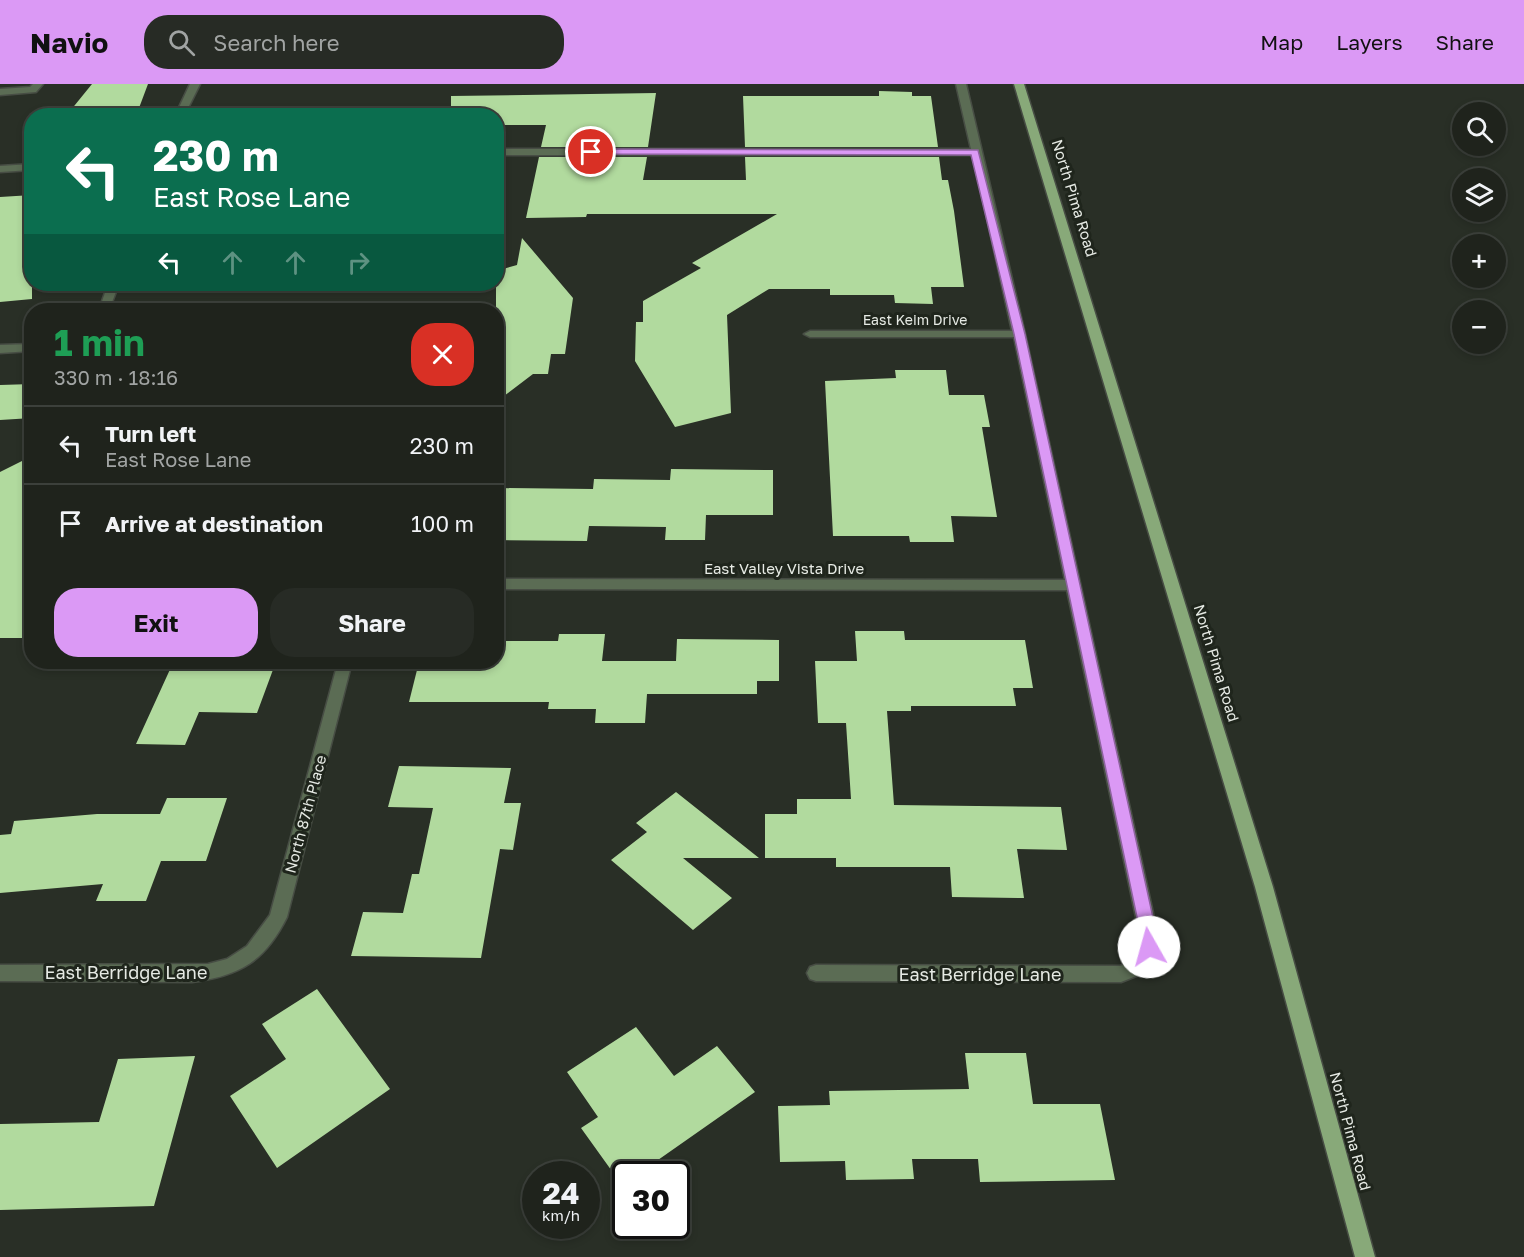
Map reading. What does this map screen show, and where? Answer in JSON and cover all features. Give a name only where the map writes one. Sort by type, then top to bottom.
[{"type":"main road","name":"North Pima Road","points":[[1019,84],[1264,887],[1365,1257]]},
{"type":"street","points":[[0,92],[33,90],[38,84]]},
{"type":"street","points":[[183,108],[195,84]]},
{"type":"street","points":[[961,84],[1019,334],[1072,585]]},
{"type":"street","points":[[504,152],[975,152]]},
{"type":"street","points":[[0,169],[24,168]]},
{"type":"street","name":"East Keim Drive","points":[[810,334],[1019,334]]},
{"type":"street","points":[[0,350],[24,348]]},
{"type":"street","name":"East Valley Vista Drive","points":[[504,584],[1072,585]]},
{"type":"street","name":"East Berridge Lane","points":[[816,973],[1121,974],[1143,965],[1149,947],[1146,922],[1072,585]]},
{"type":"street","name":"North 87th Place","points":[[247,957],[266,940],[278,917],[343,669]]},
{"type":"street","name":"East Berridge Lane","points":[[0,973],[63,971],[192,974],[220,971],[247,957]]},
{"type":"building","points":[[92,84],[148,84],[139,108],[72,108]]},
{"type":"building","points":[[879,91],[912,92],[912,96],[931,96],[938,147],[745,147],[743,96],[879,96]]},
{"type":"building","points":[[656,93],[648,147],[541,147],[546,125],[504,125],[504,108],[451,108],[451,96]]},
{"type":"building","points":[[539,157],[647,157],[643,180],[746,180],[745,157],[939,157],[942,180],[948,180],[954,211],[964,287],[931,287],[933,304],[895,303],[894,295],[830,295],[830,289],[769,289],[727,315],[731,413],[675,427],[635,361],[636,322],[643,322],[643,301],[701,268],[692,263],[777,214],[587,214],[586,217],[526,218]]},
{"type":"building","points":[[24,196],[24,291],[32,291],[32,299],[0,302],[0,197]]},
{"type":"building","points":[[522,238],[573,298],[565,354],[551,354],[548,374],[533,374],[504,396],[504,303],[496,303],[496,291],[504,291],[504,269],[517,265]]},
{"type":"building","points":[[895,370],[946,370],[949,395],[984,395],[990,427],[982,427],[997,517],[951,516],[954,542],[910,542],[909,536],[833,536],[825,381],[896,378]]},
{"type":"building","points":[[24,384],[24,418],[0,420],[0,385]]},
{"type":"building","points":[[24,460],[24,638],[0,638],[0,472]]},
{"type":"building","points":[[671,469],[773,470],[773,515],[706,515],[705,540],[665,540],[666,527],[589,526],[587,541],[504,540],[504,488],[593,489],[594,479],[670,480]]},
{"type":"building","points":[[855,631],[904,631],[905,640],[1025,640],[1033,688],[1013,688],[1016,706],[911,706],[911,711],[887,711],[894,805],[1061,807],[1067,850],[1017,849],[1024,898],[952,897],[950,867],[836,867],[836,858],[765,858],[765,814],[797,814],[797,799],[851,799],[846,723],[818,723],[815,661],[857,661]]},
{"type":"building","points":[[559,634],[605,634],[602,661],[676,661],[677,639],[779,640],[779,681],[757,681],[757,694],[647,694],[645,723],[595,723],[596,709],[548,709],[549,702],[409,702],[417,669],[504,669],[504,641],[558,641]]},
{"type":"building","points":[[170,669],[273,669],[257,713],[199,712],[185,745],[136,744]]},
{"type":"building","points":[[399,766],[511,768],[504,803],[521,803],[513,850],[500,849],[481,958],[351,956],[363,912],[403,913],[412,874],[419,874],[433,808],[388,807]]},
{"type":"building","points":[[676,792],[759,858],[683,858],[732,898],[693,930],[611,860],[647,832],[636,823]]},
{"type":"building","points":[[167,798],[227,798],[206,861],[161,861],[146,901],[96,901],[103,884],[0,893],[0,835],[11,834],[14,821],[97,814],[160,814]]},
{"type":"building","points":[[317,989],[390,1089],[277,1168],[230,1096],[286,1059],[262,1024]]},
{"type":"building","points":[[636,1027],[674,1076],[717,1046],[755,1092],[657,1161],[612,1161],[612,1171],[581,1128],[598,1117],[567,1072]]},
{"type":"building","points":[[965,1053],[1026,1053],[1033,1104],[1100,1104],[1115,1180],[980,1182],[978,1159],[912,1159],[914,1179],[846,1180],[845,1161],[780,1162],[778,1106],[830,1105],[829,1091],[969,1089]]},
{"type":"building","points":[[195,1056],[154,1206],[0,1210],[0,1124],[99,1122],[118,1059]]},
{"type":"route","points":[[591,152],[975,152],[1019,334],[1146,922],[1149,947]]}]
